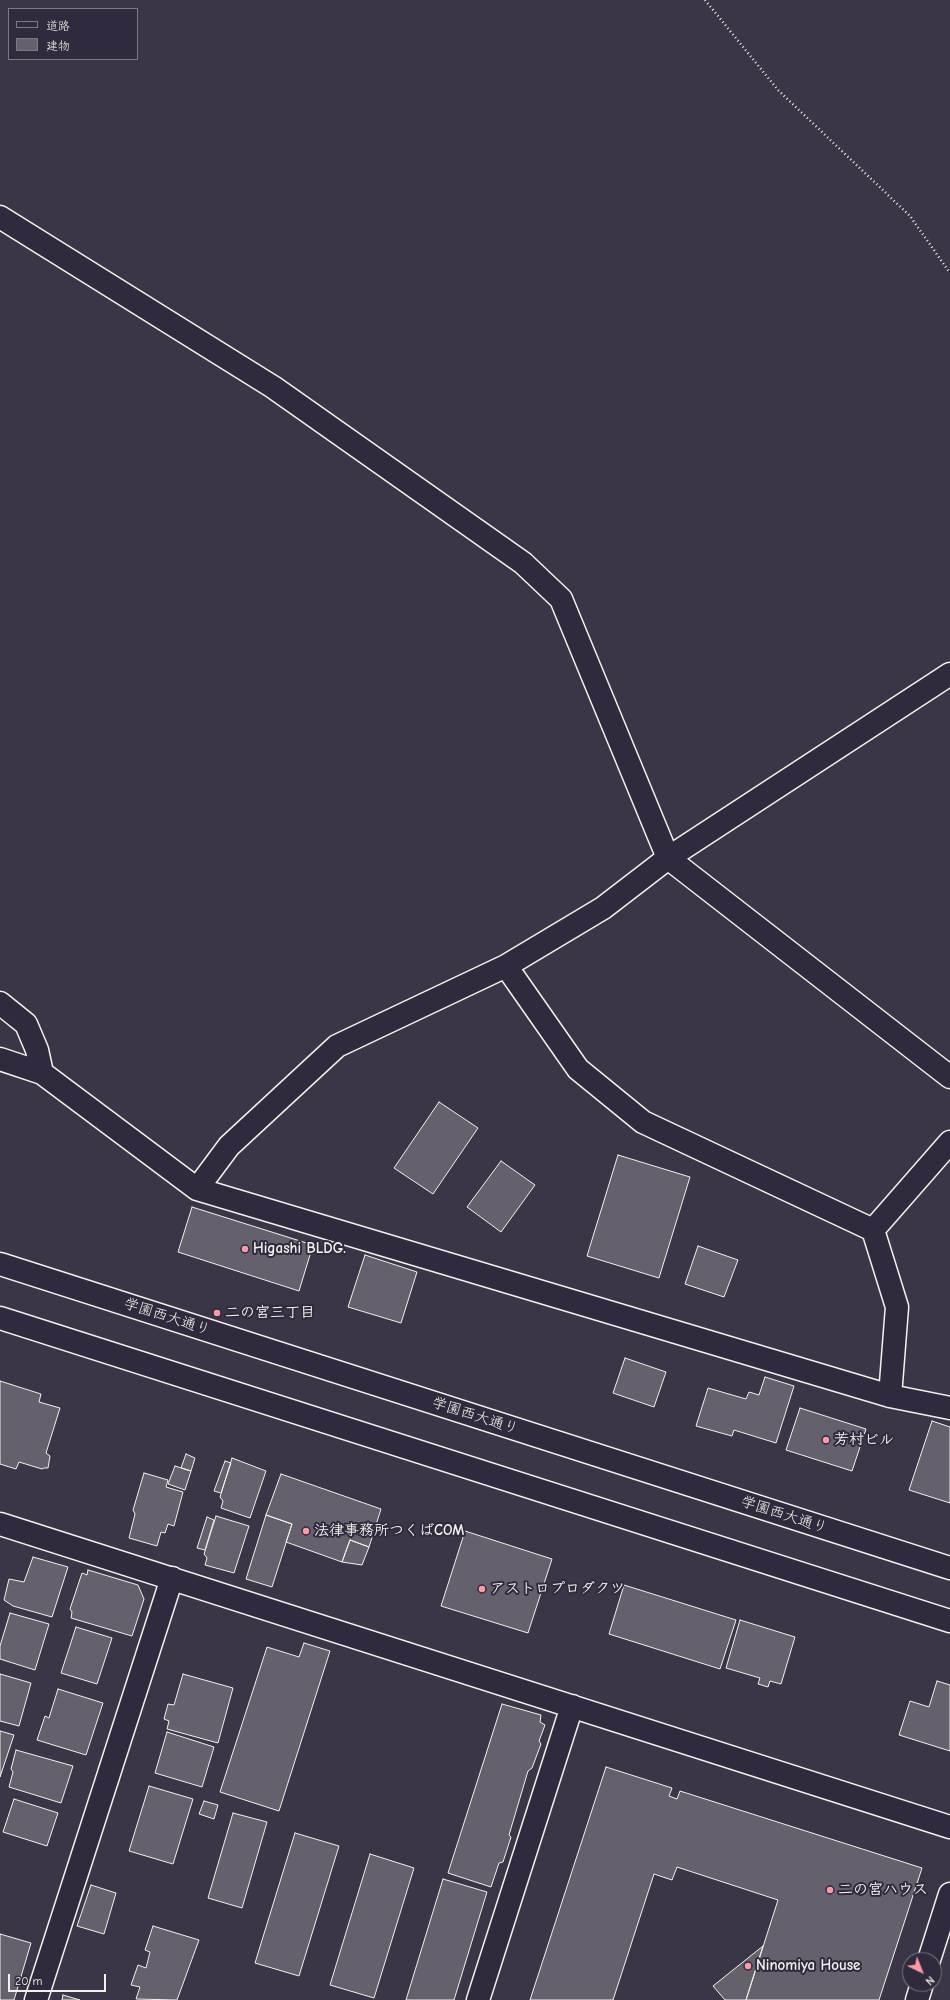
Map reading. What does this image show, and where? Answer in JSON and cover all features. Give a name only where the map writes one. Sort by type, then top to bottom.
[{"type":"street","points":[[0,218],[273,387],[523,563],[561,599],[668,858],[950,1077]]},
{"type":"street","points":[[198,1188],[229,1146],[337,1046],[506,966],[603,908],[668,858],[950,674]]},
{"type":"street","points":[[506,966],[578,1069],[643,1122],[873,1230],[897,1307],[890,1396]]},
{"type":"street","points":[[0,1003],[26,1024],[37,1050],[42,1072]]},
{"type":"street","points":[[0,1059],[42,1072],[198,1188],[890,1396],[946,1404]]},
{"type":"street","points":[[873,1230],[950,1142]]},
{"type":"street","name":"学園西大通り","points":[[0,1264],[950,1568]]},
{"type":"street","points":[[0,1318],[950,1621]]},
{"type":"street","points":[[0,1524],[950,1827]]},
{"type":"street","points":[[36,2000],[172,1578]]},
{"type":"street","points":[[478,2000],[572,1706]]},
{"type":"street","points":[[932,1952],[950,1894]]},
{"type":"path","points":[[705,0],[778,90],[910,216],[950,273]]},
{"type":"building","points":[[439,1102],[478,1128],[433,1194],[394,1168]]},
{"type":"building","points":[[618,1155],[690,1177],[659,1278],[587,1256]]},
{"type":"building","points":[[501,1161],[535,1185],[501,1232],[467,1207]]},
{"type":"building","name":"Higashi BLDG.","points":[[192,1207],[313,1245],[299,1291],[178,1252]]},
{"type":"building","points":[[698,1246],[738,1260],[724,1297],[685,1284]]},
{"type":"building","points":[[365,1255],[417,1272],[401,1323],[348,1307]]},
{"type":"building","points":[[625,1358],[666,1372],[654,1407],[613,1393]]},
{"type":"building","points":[[765,1377],[794,1386],[776,1443],[734,1430],[732,1436],[696,1426],[708,1388],[746,1399],[749,1392],[759,1395]]},
{"type":"building","points":[[0,1381],[41,1394],[39,1402],[60,1408],[46,1453],[50,1456],[48,1468],[42,1469],[19,1462],[16,1469],[0,1464]]},
{"type":"building","name":"芳村ビル","points":[[800,1408],[866,1429],[852,1471],[786,1450]]},
{"type":"building","points":[[932,1421],[950,1427],[950,1503],[909,1490]]},
{"type":"building","points":[[186,1454],[195,1458],[191,1471],[181,1468]]},
{"type":"building","points":[[232,1458],[266,1471],[250,1518],[221,1508],[223,1501],[220,1497]]},
{"type":"building","points":[[225,1461],[231,1463],[221,1493],[214,1491]]},
{"type":"building","points":[[175,1466],[191,1471],[185,1490],[168,1484]]},
{"type":"building","points":[[144,1473],[168,1480],[166,1487],[183,1492],[174,1526],[168,1524],[165,1533],[161,1532],[157,1546],[129,1538],[135,1514],[133,1510]]},
{"type":"building","points":[[281,1474],[381,1509],[369,1547],[350,1540],[342,1562],[286,1542],[292,1524],[266,1515]]},
{"type":"building","points":[[266,1515],[292,1524],[272,1587],[246,1579]]},
{"type":"building","points":[[216,1516],[249,1526],[234,1573],[205,1565],[207,1558],[204,1554]]},
{"type":"building","points":[[207,1517],[214,1520],[205,1550],[197,1548]]},
{"type":"building","points":[[465,1531],[552,1559],[528,1633],[441,1606]]},
{"type":"building","points":[[350,1540],[369,1547],[362,1565],[342,1562]]},
{"type":"building","points":[[33,1557],[68,1567],[52,1617],[13,1606],[4,1600],[9,1579],[24,1582]]},
{"type":"building","points":[[88,1570],[138,1585],[144,1599],[132,1636],[71,1618],[72,1612],[70,1609],[82,1573],[87,1575]]},
{"type":"building","points":[[624,1585],[736,1620],[720,1669],[609,1634]]},
{"type":"building","points":[[10,1613],[49,1624],[35,1670],[0,1659],[0,1646]]},
{"type":"building","points":[[740,1620],[795,1637],[781,1684],[770,1681],[768,1687],[758,1684],[760,1678],[726,1668]]},
{"type":"building","points":[[76,1627],[112,1638],[97,1684],[61,1673]]},
{"type":"building","points":[[304,1643],[330,1651],[279,1811],[220,1792],[267,1647],[299,1657]]},
{"type":"building","points":[[0,1674],[31,1683],[19,1726],[0,1721]]},
{"type":"building","points":[[183,1674],[233,1688],[218,1743],[167,1729],[169,1721],[164,1719],[168,1704],[174,1705]]},
{"type":"building","points":[[937,1681],[950,1685],[950,1751],[899,1735],[910,1701],[929,1707]]},
{"type":"building","points":[[58,1689],[103,1703],[86,1755],[37,1740],[45,1716],[49,1718]]},
{"type":"building","points":[[502,1704],[541,1715],[540,1722],[545,1725],[539,1741],[541,1744],[532,1768],[528,1771],[509,1835],[511,1837],[503,1862],[499,1863],[491,1887],[448,1873]]},
{"type":"building","points":[[0,1731],[14,1735],[0,1777]]},
{"type":"building","points":[[167,1732],[214,1747],[202,1787],[155,1773]]},
{"type":"building","points":[[16,1750],[73,1766],[61,1803],[9,1787],[13,1772],[11,1769]]},
{"type":"building","name":"二の宮ハウス","points":[[606,1767],[672,1788],[669,1796],[677,1799],[680,1791],[922,1868],[879,2000],[746,2000],[778,1900],[677,1867],[672,1880],[654,1874],[613,2000],[530,2000]]},
{"type":"building","points":[[149,1786],[193,1799],[173,1864],[129,1851]]},
{"type":"building","points":[[14,1799],[58,1813],[47,1846],[3,1832]]},
{"type":"building","points":[[204,1801],[218,1805],[214,1819],[199,1814]]},
{"type":"building","points":[[233,1813],[267,1822],[242,1908],[208,1898]]},
{"type":"building","points":[[295,1833],[339,1846],[299,1976],[255,1963]]},
{"type":"building","points":[[370,1854],[414,1868],[374,1998],[330,1985]]},
{"type":"building","points":[[443,1879],[487,1892],[454,2000],[406,2000]]},
{"type":"building","points":[[91,1885],[116,1893],[104,1934],[77,1926]]},
{"type":"building","points":[[153,1926],[199,1940],[177,2000],[136,1999],[140,1987],[131,1985],[138,1965],[146,1968],[150,1952],[145,1950]]},
{"type":"building","points":[[0,1934],[31,1943],[14,2000],[0,2000]]},
{"type":"building","name":"Ninomiya House","points":[[763,1946],[746,2000],[725,2000],[713,1986]]},
{"type":"building","points":[[63,1995],[80,2000],[62,2000]]},
{"type":"place","name":"Higashi BLDG.","points":[[245,1249]]},
{"type":"place","name":"二の宮三丁目","points":[[217,1313]]},
{"type":"place","name":"芳村ビル","points":[[826,1440]]},
{"type":"place","name":"法律事務所つくばCOM","points":[[306,1531]]},
{"type":"place","name":"アストロプロダクツ","points":[[482,1589]]},
{"type":"place","name":"二の宮ハウス","points":[[830,1890]]},
{"type":"place","name":"Ninomiya House","points":[[748,1966]]}]
